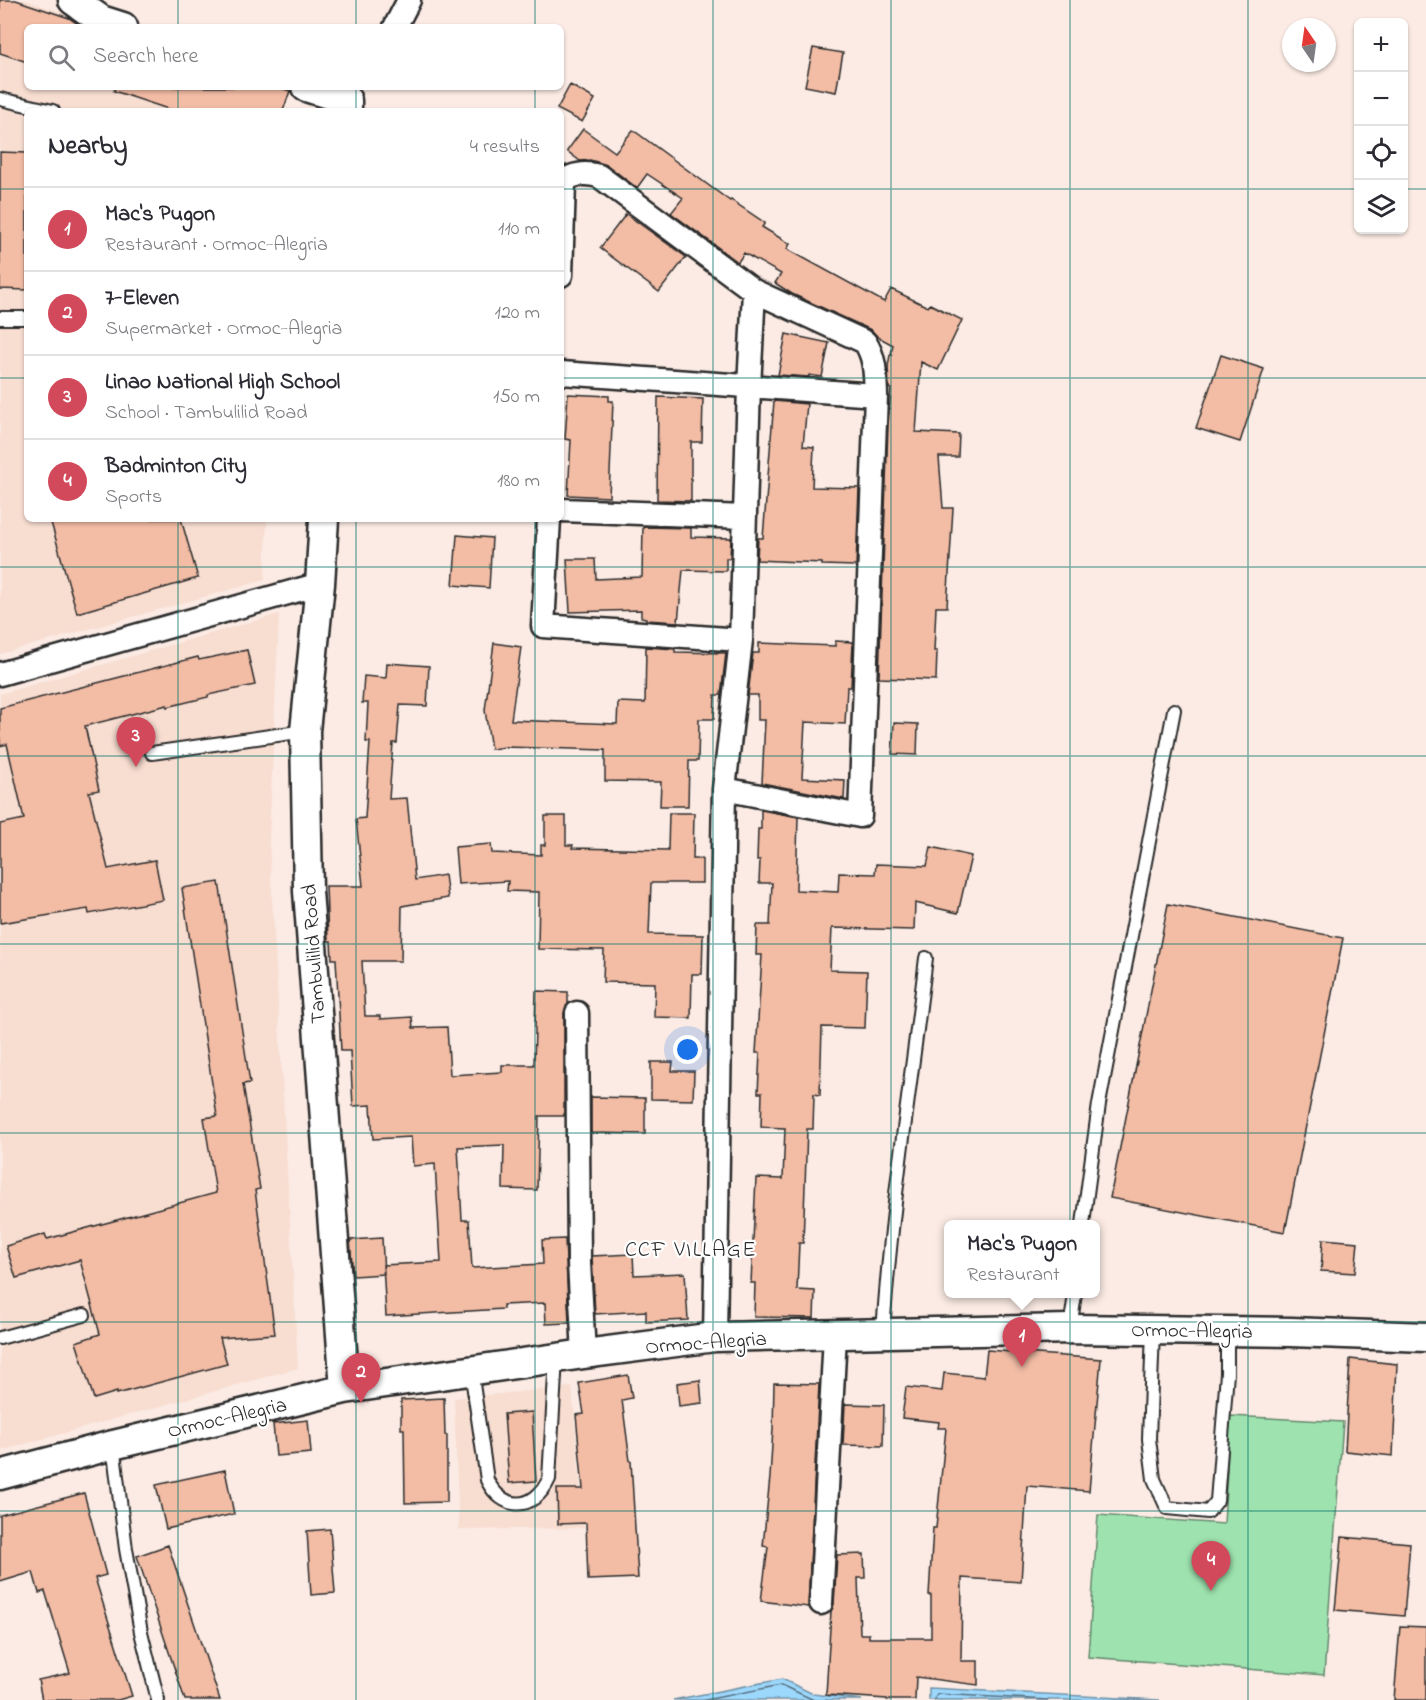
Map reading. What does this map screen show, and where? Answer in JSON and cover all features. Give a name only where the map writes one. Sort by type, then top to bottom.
[{"type":"street","points":[[73,0],[101,20],[114,24]]},
{"type":"street","points":[[397,24],[409,0]]},
{"type":"street","points":[[317,90],[350,99]]},
{"type":"street","points":[[564,184],[566,179],[580,173],[599,176],[754,291],[865,342],[871,351],[876,395],[860,816],[724,789]]},
{"type":"street","points":[[715,1337],[724,789],[741,640],[754,291]]},
{"type":"street","points":[[564,373],[876,395]]},
{"type":"street","points":[[564,510],[744,517]]},
{"type":"street","name":"Tambulilid Road","points":[[324,522],[305,731],[308,891],[345,1389]]},
{"type":"street","points":[[549,522],[543,626],[741,640]]},
{"type":"street","points":[[0,674],[320,584]]},
{"type":"street","points":[[577,1013],[579,1263],[584,1354]]},
{"type":"street","name":"Ormoc-Alegria","points":[[1,1471],[345,1389],[715,1337],[1070,1329],[1291,1332],[1426,1337]]},
{"type":"street","points":[[821,1603],[835,1335]]},
{"type":"lane","points":[[0,99],[40,108]]},
{"type":"lane","points":[[0,318],[24,318]]},
{"type":"lane","points":[[1084,1220],[1099,1104],[1173,710]]},
{"type":"lane","points":[[152,753],[305,731]]},
{"type":"lane","points":[[883,1334],[891,1239],[926,958]]},
{"type":"lane","points":[[1070,1329],[1074,1298]]},
{"type":"lane","points":[[0,1338],[84,1315]]},
{"type":"lane","points":[[1153,1330],[1149,1438],[1154,1479],[1167,1508],[1208,1512],[1217,1501],[1227,1373],[1227,1331]]},
{"type":"lane","points":[[471,1370],[487,1480],[499,1497],[509,1502],[520,1503],[538,1496],[549,1479],[556,1358]]},
{"type":"lane","points":[[112,1445],[126,1549],[141,1632],[158,1700]]},
{"type":"shaded area","points":[[0,0],[25,0],[94,24],[24,24],[24,90],[285,91],[284,108],[24,108],[24,522],[267,522],[265,580],[0,654]]},
{"type":"shaded area","points":[[279,614],[269,841],[298,1368],[0,1451],[0,694]]},
{"type":"shaded area","points":[[572,1387],[584,1528],[459,1530],[454,1398]]},
{"type":"green space","points":[[1230,1416],[1343,1422],[1324,1675],[1088,1657],[1098,1515],[1224,1524]]},
{"type":"water","points":[[782,1679],[813,1694],[862,1700],[673,1700]]},
{"type":"water","points":[[929,1688],[1160,1700],[929,1700]]},
{"type":"building","points":[[0,0],[16,0],[69,18],[78,24],[24,24],[24,61],[0,53]]},
{"type":"building","points":[[813,48],[843,53],[836,92],[805,86]]},
{"type":"building","points":[[570,85],[595,99],[582,122],[564,113],[564,108],[558,108]]},
{"type":"building","points":[[114,91],[290,91],[284,108],[165,108]]},
{"type":"building","points":[[583,129],[615,152],[633,130],[730,201],[765,223],[762,227],[790,244],[787,249],[884,302],[891,289],[928,307],[930,304],[962,320],[938,370],[921,362],[916,432],[959,434],[958,457],[939,457],[943,508],[953,508],[947,607],[936,607],[934,651],[937,651],[936,680],[879,678],[891,389],[889,388],[888,366],[893,345],[878,337],[871,330],[792,294],[775,283],[781,274],[744,253],[738,262],[671,213],[683,198],[647,174],[637,188],[607,165],[590,160],[580,161],[567,151]]},
{"type":"building","points":[[0,152],[24,153],[24,290],[0,289]]},
{"type":"building","points":[[626,214],[686,257],[659,292],[600,248]]},
{"type":"building","points":[[786,334],[829,343],[822,377],[778,375]]},
{"type":"building","points":[[1221,355],[1264,369],[1240,442],[1196,428]]},
{"type":"building","points":[[568,394],[609,396],[609,401],[613,401],[609,497],[568,495],[571,440],[565,439]]},
{"type":"building","points":[[658,397],[703,399],[702,442],[691,442],[691,501],[657,500]]},
{"type":"building","points":[[774,401],[807,404],[803,446],[814,447],[812,487],[859,488],[856,566],[757,560],[758,538],[763,538]]},
{"type":"building","points":[[51,522],[182,522],[198,578],[77,613]]},
{"type":"building","points":[[643,527],[691,528],[691,537],[731,538],[730,558],[726,558],[726,571],[683,570],[678,622],[646,620],[641,617],[641,610],[570,612],[567,559],[595,559],[596,579],[642,577]]},
{"type":"building","points":[[457,535],[492,538],[489,588],[453,585]]},
{"type":"building","points":[[835,641],[853,642],[851,687],[847,687],[845,724],[805,722],[802,778],[845,780],[844,799],[762,783],[765,720],[758,720],[758,695],[748,695],[753,653],[759,653],[759,643],[835,646]]},
{"type":"building","points":[[494,643],[521,647],[511,720],[617,724],[618,702],[645,703],[646,647],[675,649],[675,652],[726,653],[721,695],[715,695],[714,719],[699,719],[698,761],[689,761],[688,806],[660,806],[661,782],[605,781],[605,750],[506,747],[491,749],[485,710]]},
{"type":"building","points":[[247,650],[255,685],[85,726],[99,790],[89,792],[108,869],[155,860],[163,900],[89,914],[88,909],[0,923],[0,824],[24,819],[7,744],[0,746],[0,708],[198,657],[199,660]]},
{"type":"building","points":[[387,663],[429,666],[427,706],[400,705],[397,743],[393,743],[389,799],[407,798],[415,880],[445,875],[448,898],[402,906],[401,961],[362,961],[365,1016],[380,1016],[380,1019],[412,1017],[413,1028],[447,1027],[450,1075],[502,1072],[502,1065],[534,1065],[536,991],[568,992],[568,1004],[564,1013],[564,1116],[539,1116],[537,1190],[503,1189],[504,1145],[458,1147],[462,1220],[469,1220],[472,1268],[543,1264],[542,1240],[565,1239],[569,1323],[546,1324],[545,1303],[503,1305],[503,1309],[386,1316],[383,1265],[441,1262],[435,1164],[413,1166],[411,1137],[373,1139],[371,1105],[353,1106],[350,1051],[341,1051],[336,959],[332,959],[331,941],[328,941],[326,886],[363,886],[356,819],[365,818],[370,742],[366,742],[368,703],[362,703],[364,676],[386,678]]},
{"type":"building","points":[[894,723],[918,724],[917,755],[892,754]]},
{"type":"building","points":[[761,810],[798,817],[796,890],[838,892],[839,873],[875,874],[876,864],[927,866],[931,847],[971,856],[958,913],[915,903],[914,930],[832,928],[830,970],[867,971],[865,1028],[822,1027],[820,1095],[814,1094],[813,1129],[807,1129],[803,1243],[799,1243],[797,1290],[815,1291],[814,1318],[754,1317],[755,1283],[751,1283],[756,1178],[783,1179],[785,1128],[761,1127],[762,1093],[758,1093],[760,1053],[756,1053],[762,955],[756,955],[757,925],[770,925],[772,883],[759,883],[760,860],[757,860]]},
{"type":"building","points":[[669,813],[694,813],[693,859],[702,859],[702,883],[651,883],[649,934],[703,935],[702,974],[692,974],[691,1018],[654,1017],[655,983],[603,982],[604,950],[538,949],[539,892],[507,891],[508,881],[458,884],[455,847],[491,844],[492,853],[541,855],[541,845],[545,845],[545,816],[566,816],[566,845],[573,845],[572,848],[668,850]]},
{"type":"building","points":[[219,882],[250,1083],[243,1084],[260,1189],[255,1190],[275,1334],[220,1338],[227,1364],[94,1399],[76,1342],[100,1334],[80,1260],[16,1278],[6,1246],[45,1234],[47,1239],[216,1193],[204,1118],[217,1116],[182,888]]},
{"type":"building","points":[[1168,904],[1343,938],[1285,1232],[1110,1198]]},
{"type":"building","points":[[651,1062],[673,1062],[672,1071],[694,1071],[693,1100],[651,1099]]},
{"type":"building","points":[[591,1097],[645,1098],[645,1134],[591,1133]]},
{"type":"building","points":[[382,1238],[384,1274],[353,1276],[350,1240]]},
{"type":"building","points":[[1323,1239],[1358,1242],[1355,1273],[1321,1271]]},
{"type":"building","points":[[633,1254],[634,1275],[685,1273],[688,1320],[646,1322],[646,1311],[595,1314],[592,1256]]},
{"type":"building","points":[[987,1350],[1101,1359],[1089,1491],[1027,1486],[1021,1582],[962,1578],[961,1661],[978,1661],[978,1685],[916,1677],[915,1700],[826,1695],[837,1555],[864,1554],[865,1578],[858,1578],[860,1634],[869,1634],[869,1638],[931,1638],[931,1595],[929,1595],[933,1528],[936,1528],[946,1428],[938,1428],[939,1422],[902,1418],[906,1387],[942,1391],[944,1373],[984,1377]]},
{"type":"building","points":[[1350,1359],[1397,1364],[1393,1456],[1345,1451]]},
{"type":"building","points":[[628,1375],[632,1398],[622,1400],[631,1461],[638,1578],[588,1580],[586,1523],[558,1524],[557,1489],[583,1489],[576,1415],[584,1414],[579,1383]]},
{"type":"building","points":[[700,1380],[702,1403],[679,1406],[677,1383]]},
{"type":"building","points":[[774,1383],[819,1384],[808,1607],[761,1601],[768,1547],[763,1546],[770,1477]]},
{"type":"building","points":[[444,1398],[445,1435],[447,1435],[447,1502],[405,1503],[404,1429],[401,1429],[401,1400]]},
{"type":"building","points":[[845,1404],[884,1405],[883,1446],[843,1445]]},
{"type":"building","points":[[532,1412],[536,1481],[509,1483],[504,1414]]},
{"type":"building","points":[[308,1420],[311,1453],[276,1456],[273,1424]]},
{"type":"building","points":[[225,1470],[234,1514],[166,1529],[156,1485]]},
{"type":"building","points":[[84,1493],[106,1575],[95,1578],[132,1696],[118,1700],[42,1700],[38,1680],[70,1673],[45,1591],[39,1593],[33,1572],[0,1582],[0,1515]]},
{"type":"building","points":[[330,1529],[335,1593],[311,1595],[307,1531]]},
{"type":"building","points":[[1342,1537],[1410,1543],[1404,1616],[1335,1610]]},
{"type":"building","points":[[168,1545],[220,1700],[185,1700],[137,1556]]},
{"type":"building","points":[[1400,1626],[1426,1627],[1426,1700],[1394,1700]]},
{"type":"place","name":"Linao National High School","points":[[136,767]]},
{"type":"place","name":"Mac's Pugon","points":[[1022,1367]]},
{"type":"place","name":"7-Eleven","points":[[361,1403]]},
{"type":"place","name":"Badminton City","points":[[1211,1591]]},
{"type":"district","name":"CCF VILLAGE","points":[[691,1248]]}]
